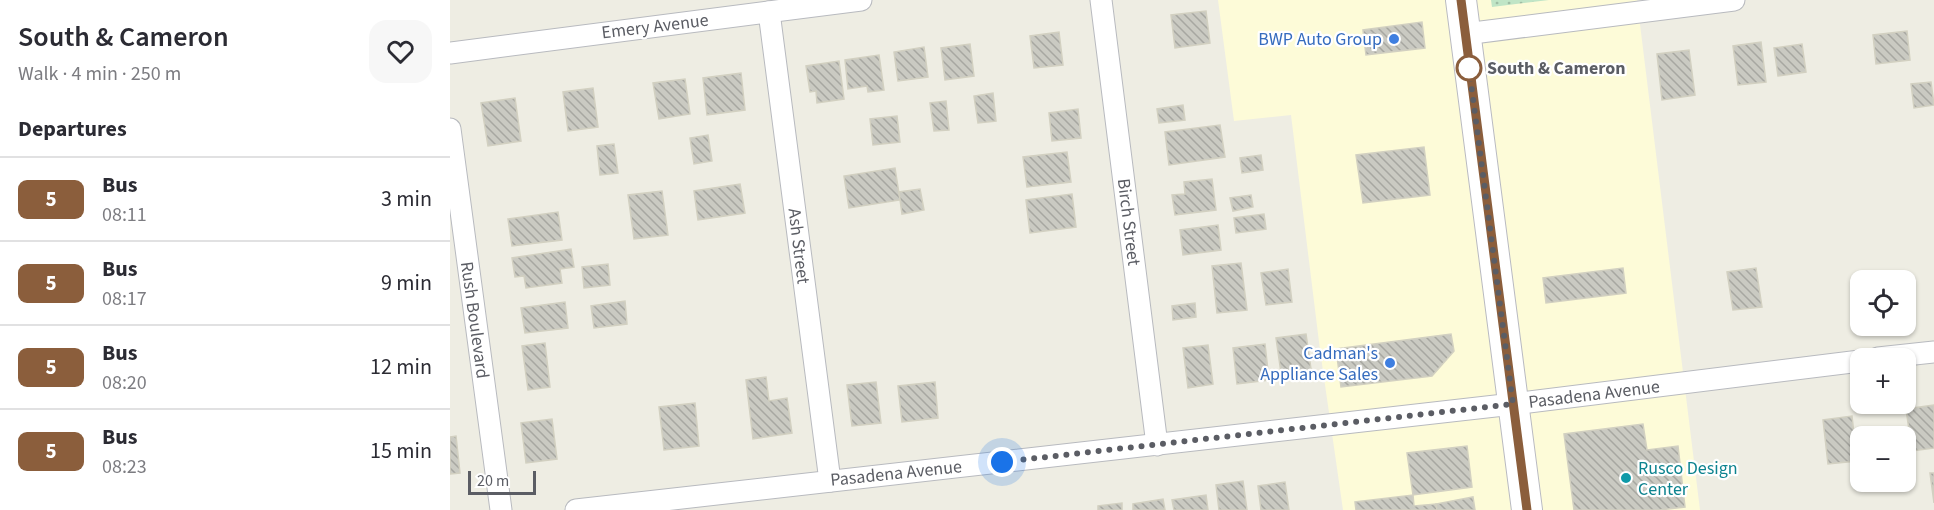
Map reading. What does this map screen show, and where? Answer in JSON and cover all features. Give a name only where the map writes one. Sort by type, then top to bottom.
[{"type":"main road","points":[[1461,0],[1527,510]]},
{"type":"street","name":"Emery Avenue","points":[[450,53],[861,0]]},
{"type":"street","name":"Birch Street","points":[[1101,0],[1157,445]]},
{"type":"street","points":[[1465,34],[1734,0]]},
{"type":"street","name":"Ash Street","points":[[769,12],[830,481]]},
{"type":"street","name":"Rush Boulevard","points":[[450,129],[453,189],[501,510]]},
{"type":"street","points":[[1916,353],[1934,351]]},
{"type":"street","name":"Pasadena Avenue","points":[[576,510],[1513,404],[1850,362]]},
{"type":"shaded area","points":[[1218,0],[1637,0],[1700,510],[1343,510],[1320,350],[1291,115],[1234,121]]},
{"type":"green space","points":[[1491,0],[1549,0],[1492,7]]},
{"type":"building","points":[[1206,11],[1210,43],[1175,48],[1171,15]]},
{"type":"building","name":"BWP Auto Group","points":[[1422,22],[1425,48],[1366,55],[1363,30]]},
{"type":"building","points":[[1907,31],[1910,60],[1876,64],[1873,35]]},
{"type":"building","points":[[1059,32],[1063,65],[1034,68],[1030,36]]},
{"type":"building","points":[[1761,42],[1766,82],[1738,85],[1733,46]]},
{"type":"building","points":[[970,44],[974,76],[945,80],[941,48]]},
{"type":"building","points":[[1802,44],[1806,72],[1778,76],[1774,48]]},
{"type":"building","points":[[924,47],[928,77],[898,81],[894,52]]},
{"type":"building","points":[[1689,50],[1695,95],[1662,100],[1657,54]]},
{"type":"building","points":[[879,55],[884,90],[868,92],[867,86],[848,89],[845,60]]},
{"type":"building","points":[[839,61],[844,99],[817,103],[816,91],[810,92],[806,66]]},
{"type":"building","points":[[741,73],[745,110],[707,115],[703,78]]},
{"type":"building","points":[[685,79],[690,114],[659,119],[653,83]]},
{"type":"building","points":[[1931,82],[1934,105],[1914,108],[1911,84]]},
{"type":"building","points":[[593,88],[598,127],[568,131],[563,92]]},
{"type":"building","points":[[993,93],[996,121],[978,123],[974,96]]},
{"type":"building","points":[[515,98],[521,141],[488,146],[481,103]]},
{"type":"building","points":[[946,101],[949,130],[934,131],[930,103]]},
{"type":"building","points":[[1183,105],[1185,120],[1159,123],[1157,109]]},
{"type":"building","points":[[1078,109],[1081,138],[1052,141],[1049,113]]},
{"type":"building","points":[[897,116],[900,142],[873,145],[870,119]]},
{"type":"building","points":[[1220,125],[1225,157],[1169,165],[1165,132]]},
{"type":"building","points":[[708,135],[712,161],[694,164],[690,138]]},
{"type":"building","points":[[614,144],[618,173],[600,175],[597,146]]},
{"type":"building","points":[[1424,147],[1430,195],[1363,203],[1356,155]]},
{"type":"building","points":[[1067,152],[1071,182],[1027,187],[1023,157]]},
{"type":"building","points":[[1261,155],[1263,170],[1242,173],[1240,158]]},
{"type":"building","points":[[895,168],[900,200],[849,208],[844,176]]},
{"type":"building","points":[[1212,179],[1216,210],[1175,215],[1172,195],[1185,194],[1184,182]]},
{"type":"building","points":[[740,184],[745,213],[698,220],[694,191]]},
{"type":"building","points":[[920,189],[924,210],[902,214],[899,192]]},
{"type":"building","points":[[662,191],[668,235],[634,239],[628,195]]},
{"type":"building","points":[[1072,194],[1076,227],[1030,233],[1026,200]]},
{"type":"building","points":[[1251,195],[1253,207],[1233,211],[1230,198]]},
{"type":"building","points":[[558,212],[562,240],[512,246],[508,219]]},
{"type":"building","points":[[1264,214],[1266,229],[1236,233],[1234,218]]},
{"type":"building","points":[[1218,225],[1221,250],[1183,255],[1180,230]]},
{"type":"building","points":[[571,249],[574,267],[560,269],[562,283],[526,288],[524,276],[515,277],[512,258]]},
{"type":"building","points":[[1241,263],[1247,310],[1217,313],[1212,266]]},
{"type":"building","points":[[608,264],[610,285],[584,288],[582,267]]},
{"type":"building","points":[[1623,268],[1626,293],[1546,303],[1543,278]]},
{"type":"building","points":[[1756,268],[1762,307],[1733,310],[1727,272]]},
{"type":"building","points":[[1288,269],[1292,302],[1266,305],[1261,273]]},
{"type":"building","points":[[625,301],[627,324],[594,328],[591,306]]},
{"type":"building","points":[[565,302],[568,328],[525,333],[521,308]]},
{"type":"building","points":[[1195,303],[1196,317],[1173,320],[1172,306]]},
{"type":"building","points":[[1306,334],[1312,376],[1282,380],[1276,338]]},
{"type":"building","name":"Cadman's Appliance Sales","points":[[1451,334],[1454,351],[1432,376],[1341,387],[1336,349]]},
{"type":"building","points":[[545,343],[550,387],[528,390],[522,346]]},
{"type":"building","points":[[1265,344],[1269,380],[1237,384],[1233,348]]},
{"type":"building","points":[[1208,345],[1213,384],[1188,388],[1183,348]]},
{"type":"building","points":[[766,377],[769,401],[787,398],[792,433],[753,439],[746,380]]},
{"type":"building","points":[[876,382],[881,423],[852,426],[847,385]]},
{"type":"building","points":[[935,382],[938,418],[902,422],[898,386]]},
{"type":"building","points":[[695,403],[699,446],[664,450],[659,407]]},
{"type":"building","points":[[1934,405],[1934,448],[1916,450],[1916,426],[1908,426],[1907,414],[1916,414],[1916,408]]},
{"type":"building","points":[[1852,416],[1850,462],[1828,464],[1823,420]]},
{"type":"building","points":[[552,419],[557,459],[526,463],[521,423]]},
{"type":"building","name":"Rusco Design Center","points":[[1643,424],[1647,450],[1678,446],[1685,507],[1659,510],[1574,510],[1564,434]]},
{"type":"building","points":[[456,436],[460,473],[450,474],[450,437]]},
{"type":"building","points":[[1467,446],[1472,487],[1413,495],[1407,453]]},
{"type":"building","points":[[1930,473],[1934,473],[1934,503]]},
{"type":"building","points":[[1243,481],[1247,510],[1219,510],[1216,485]]},
{"type":"building","points":[[1285,482],[1289,510],[1261,510],[1258,486]]},
{"type":"building","points":[[1206,495],[1208,510],[1174,510],[1172,500]]},
{"type":"building","points":[[1413,495],[1414,506],[1436,504],[1437,510],[1356,510],[1355,502]]},
{"type":"building","points":[[1473,497],[1475,510],[1437,510],[1436,504]]},
{"type":"building","points":[[1163,499],[1165,510],[1133,510],[1133,504]]},
{"type":"building","points":[[1122,503],[1122,510],[1098,510],[1098,506]]},
{"type":"bus line","name":"5","points":[[1461,0],[1527,510]]},
{"type":"place","name":"BWP Auto Group","points":[[1394,39]]},
{"type":"place","name":"South & Cameron","points":[[1469,68]]},
{"type":"place","name":"Cadman's Appliance Sales","points":[[1390,363]]},
{"type":"place","name":"Rusco Design Center","points":[[1626,478]]},
{"type":"route","points":[[1002,462],[1513,404],[1469,68]]}]
